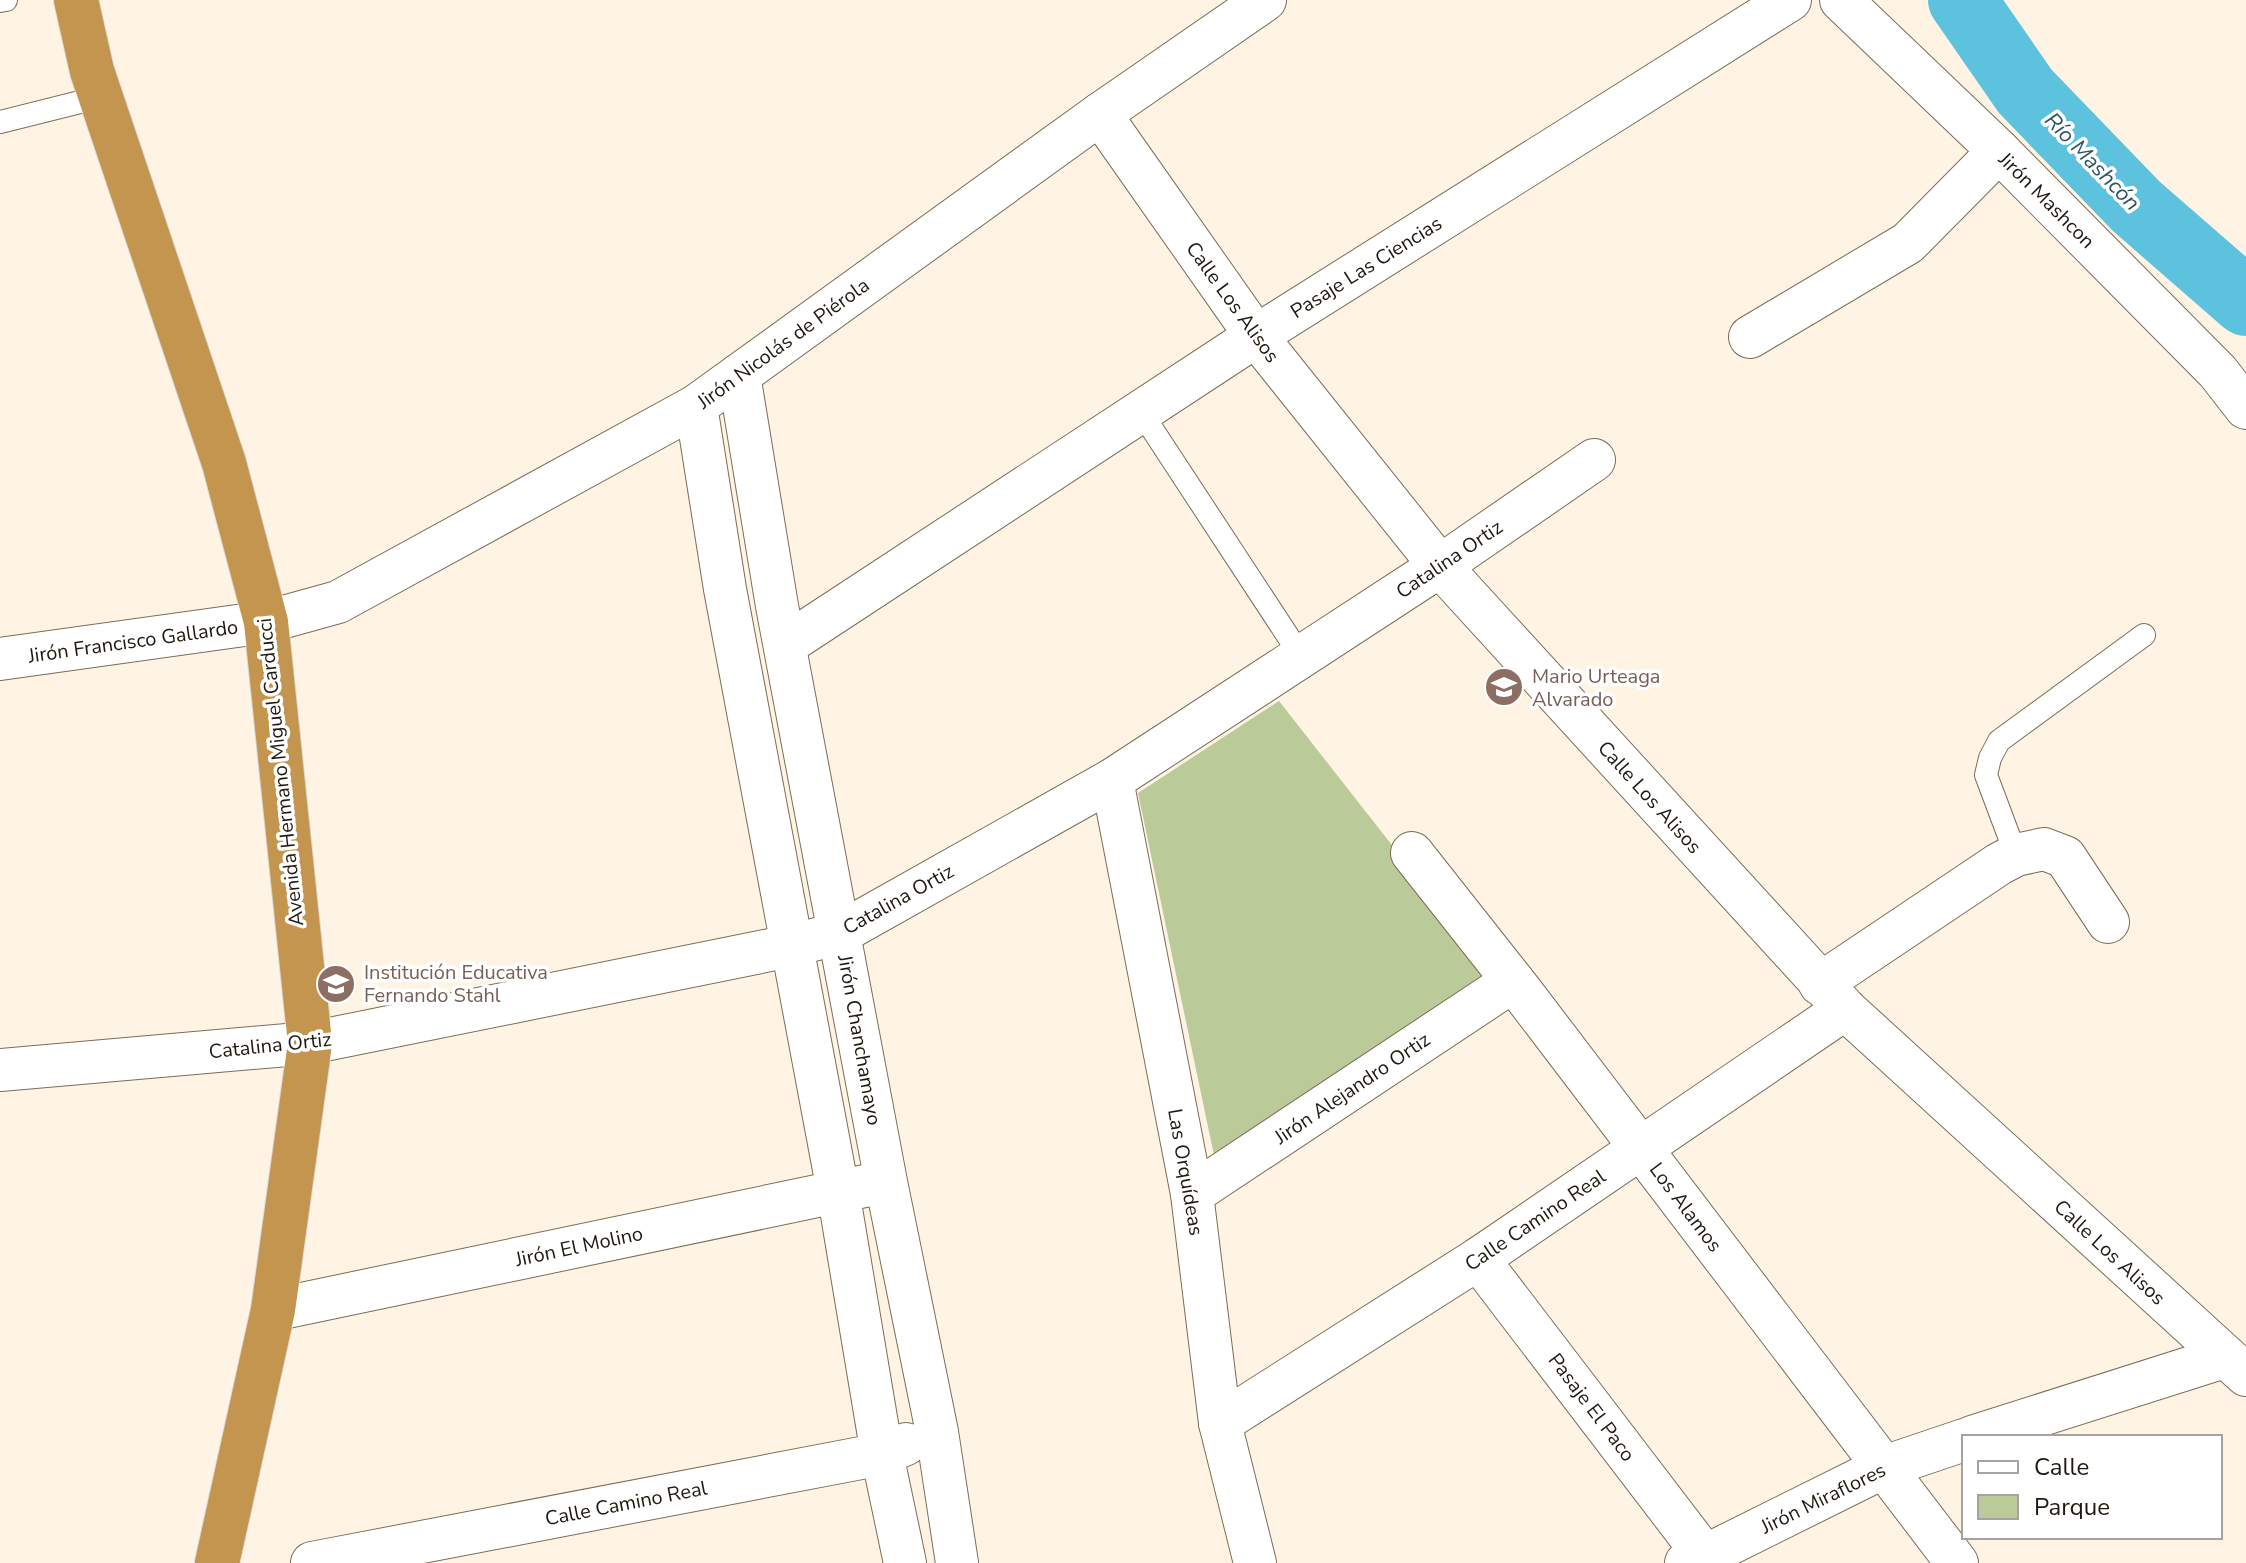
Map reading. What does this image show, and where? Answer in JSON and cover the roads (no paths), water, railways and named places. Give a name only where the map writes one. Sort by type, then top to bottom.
[{"type":"highway","name":"Avenida Hermano Miguel Carducci","points":[[76,0],[100,97],[224,463],[266,622],[310,1043],[273,1310],[217,1563]]},
{"type":"street","name":"Jirón Nicolás de Piérola","points":[[266,622],[338,602],[696,406],[1100,114],[1265,0]]},
{"type":"street","name":"Pasaje Las Ciencias","points":[[785,645],[1256,336],[1790,0]]},
{"type":"street","name":"Jirón Mashcon","points":[[1841,0],[1999,151],[2218,372],[2246,408]]},
{"type":"street","name":"Calle Los Alisos","points":[[1100,114],[1256,336],[1440,566],[1833,996],[2235,1366]]},
{"type":"street","points":[[1750,337],[1908,243],[1999,151]]},
{"type":"street","name":"Jirón Chanchamayo","points":[[739,375],[785,645],[886,1182],[937,1432],[957,1563]]},
{"type":"street","points":[[696,406],[725,589],[838,1191],[882,1454],[905,1563]]},
{"type":"street","name":"Catalina Ortiz","points":[[0,1070],[310,1043],[790,946],[840,933],[1112,780],[1440,566],[1594,460]]},
{"type":"street","name":"Jirón Francisco Gallardo","points":[[0,659],[266,622]]},
{"type":"street","name":"Las Orquídeas","points":[[1112,780],[1192,1194],[1220,1423],[1255,1563]]},
{"type":"street","points":[[2016,855],[2044,849],[2065,857],[2108,922]]},
{"type":"street","name":"Los Alamos","points":[[1412,853],[1957,1563]]},
{"type":"street","name":"Calle Camino Real","points":[[1220,1423],[1478,1259],[1641,1148],[1986,873],[2016,855]]},
{"type":"street","name":"Jirón Alejandro Ortiz","points":[[1192,1194],[1513,981]]},
{"type":"street","name":"Jirón El Molino","points":[[273,1310],[886,1182]]},
{"type":"street","name":"Pasaje El Paco","points":[[1478,1259],[1695,1560]]},
{"type":"street","points":[[1979,1435],[2235,1366]]},
{"type":"street","name":"Calle Camino Real","points":[[312,1563],[882,1454],[937,1432]]},
{"type":"street","name":"Jirón Miraflores","points":[[1695,1560],[1884,1467],[1962,1441]]},
{"type":"lane","points":[[0,122],[100,97]]},
{"type":"lane","points":[[1141,412],[1301,656]]},
{"type":"lane","points":[[2016,855],[1986,775],[1999,741],[2144,635]]},
{"type":"waterway","name":"Río Mashcón","points":[[1962,0],[2025,91],[2136,206],[2246,302]]},
{"type":"place","name":"Mario Urteaga Alvarado","points":[[1504,687]]},
{"type":"place","name":"Institución Educativa Fernando Stahl","points":[[336,984]]}]
